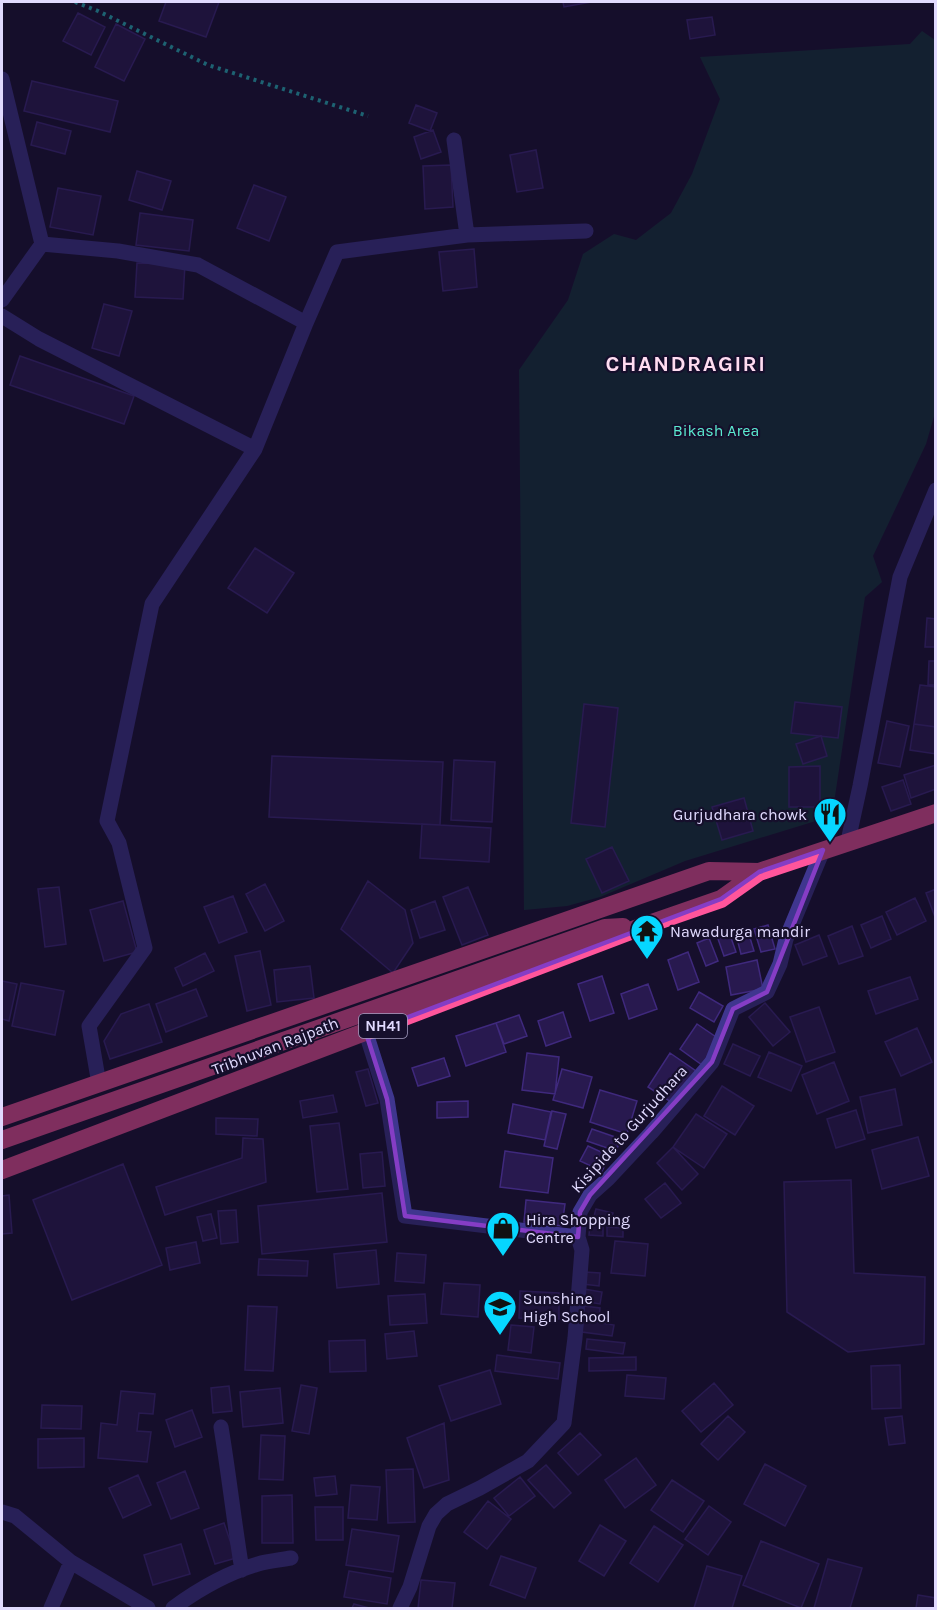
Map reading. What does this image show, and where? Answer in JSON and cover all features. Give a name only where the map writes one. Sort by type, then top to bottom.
[{"type":"highway","name":"Tribhuvan Rajpath","points":[[2,1170],[646,925],[721,900],[759,872],[936,813]]},
{"type":"highway","name":"Tribhuvan Rajpath","points":[[2,1117],[709,871],[759,872]]},
{"type":"highway","points":[[2,1140],[605,928],[646,925]]},
{"type":"street","points":[[2,79],[42,244],[2,300]]},
{"type":"street","points":[[454,140],[467,235]]},
{"type":"street","points":[[99,1084],[89,1026],[145,948],[119,843],[107,821],[152,604],[255,449],[337,252],[467,235],[586,231]]},
{"type":"street","points":[[42,244],[118,251],[198,265],[306,323]]},
{"type":"street","points":[[2,316],[39,339],[255,449]]},
{"type":"street","points":[[848,841],[861,786],[900,577],[936,490]]},
{"type":"street","name":"Kisipide to Gurjudhara","points":[[400,1608],[410,1587],[429,1526],[436,1514],[447,1504],[528,1461],[564,1423],[575,1338],[582,1250],[578,1237],[580,1212],[590,1195],[651,1133],[712,1062],[733,1010],[767,992],[780,964],[786,939],[823,850]]},
{"type":"street","points":[[366,1033],[387,1099],[405,1216],[578,1237]]},
{"type":"street","points":[[221,1427],[242,1570]]},
{"type":"street","points":[[2,1512],[15,1516],[71,1562],[148,1608]]},
{"type":"street","points":[[173,1608],[221,1577],[258,1564],[291,1558]]},
{"type":"street","points":[[51,1608],[71,1562]]},
{"type":"path","points":[[75,2],[99,11],[208,65],[368,116]]},
{"type":"highlighted area","points":[[823,850],[767,992],[733,1009],[712,1062],[590,1195],[580,1212],[578,1237],[405,1216],[387,1099],[366,1033],[721,899],[759,872]]},
{"type":"green space","name":"Bikash Area","points":[[922,31],[935,40],[935,413],[926,444],[873,556],[882,582],[865,597],[832,816],[685,861],[600,897],[567,906],[524,910],[519,370],[568,300],[583,254],[614,234],[636,240],[671,213],[692,174],[720,99],[700,57],[910,44]]},
{"type":"building","points":[[166,2],[219,2],[206,37],[159,21]]},
{"type":"building","points":[[563,2],[591,2],[564,7]]},
{"type":"building","points":[[78,13],[105,27],[91,55],[63,41]]},
{"type":"building","points":[[712,17],[715,35],[690,39],[687,20]]},
{"type":"building","points":[[116,24],[145,39],[124,81],[95,67]]},
{"type":"building","points":[[32,81],[118,101],[110,132],[24,111]]},
{"type":"building","points":[[416,105],[437,113],[430,131],[409,123]]},
{"type":"building","points":[[37,122],[71,131],[65,154],[31,145]]},
{"type":"building","points":[[433,130],[441,152],[421,159],[414,137]]},
{"type":"building","points":[[536,150],[543,188],[517,192],[510,155]]},
{"type":"building","points":[[451,165],[453,207],[425,209],[423,166]]},
{"type":"building","points":[[137,171],[171,181],[162,210],[129,200]]},
{"type":"building","points":[[254,185],[286,197],[269,241],[237,228]]},
{"type":"building","points":[[58,188],[101,196],[93,235],[50,227]]},
{"type":"building","points":[[140,213],[193,220],[189,251],[136,245]]},
{"type":"building","points":[[474,249],[477,287],[443,291],[439,252]]},
{"type":"building","points":[[137,263],[185,264],[183,299],[135,297]]},
{"type":"building","points":[[104,304],[132,311],[119,356],[92,348]]},
{"type":"building","points":[[20,356],[134,396],[124,424],[10,385]]},
{"type":"building","points":[[255,548],[294,573],[267,613],[228,588]]},
{"type":"building","points":[[927,618],[936,619],[936,647],[925,647]]},
{"type":"building","points":[[929,661],[936,661],[936,685],[928,685]]},
{"type":"building","points":[[920,685],[936,687],[936,727],[914,724]]},
{"type":"building","points":[[795,702],[842,707],[838,738],[791,733]]},
{"type":"building","points":[[584,704],[618,708],[605,827],[571,823]]},
{"type":"building","points":[[887,721],[909,726],[900,767],[878,763]]},
{"type":"building","points":[[914,724],[936,727],[936,754],[910,750]]},
{"type":"building","points":[[821,736],[827,756],[803,764],[796,744]]},
{"type":"building","points":[[272,756],[443,762],[440,825],[269,817]]},
{"type":"building","points":[[454,760],[495,762],[492,822],[451,820]]},
{"type":"building","points":[[936,765],[936,789],[911,798],[904,775]]},
{"type":"building","points":[[820,766],[820,807],[789,807],[789,767]]},
{"type":"building","points":[[903,780],[911,804],[891,811],[882,787]]},
{"type":"building","points":[[744,798],[753,831],[722,840],[712,807]]},
{"type":"building","points":[[422,824],[491,828],[489,862],[420,858]]},
{"type":"building","points":[[612,847],[629,881],[602,893],[586,859]]},
{"type":"building","points":[[368,881],[405,910],[413,943],[393,973],[341,929]]},
{"type":"building","points":[[265,884],[284,921],[265,931],[246,894]]},
{"type":"building","points":[[59,887],[66,944],[45,947],[38,889]]},
{"type":"building","points":[[468,887],[488,935],[462,945],[443,897]]},
{"type":"building","points":[[936,889],[936,917],[935,917],[926,893]]},
{"type":"building","points":[[233,896],[247,932],[219,943],[204,907]]},
{"type":"building","points":[[915,898],[926,921],[897,935],[886,912]]},
{"type":"building","points":[[123,901],[137,952],[104,961],[90,910]]},
{"type":"building","points":[[435,901],[445,930],[420,938],[411,910]]},
{"type":"building","points":[[882,916],[891,939],[871,948],[861,925]]},
{"type":"building","points":[[768,925],[775,949],[761,952],[754,929]]},
{"type":"building","points":[[852,926],[863,956],[839,964],[828,936]]},
{"type":"building","points":[[747,928],[754,951],[741,954],[735,931]]},
{"type":"building","points":[[729,932],[736,952],[724,956],[717,936]]},
{"type":"building","points":[[819,935],[827,956],[803,965],[795,945]]},
{"type":"building","points":[[709,938],[718,961],[706,966],[697,943]]},
{"type":"building","points":[[260,951],[271,1005],[247,1011],[235,956]]},
{"type":"building","points":[[688,952],[699,982],[678,990],[668,960]]},
{"type":"building","points":[[205,953],[214,971],[183,986],[175,968]]},
{"type":"building","points":[[757,960],[763,989],[731,995],[726,967]]},
{"type":"building","points":[[310,966],[314,998],[277,1002],[274,970]]},
{"type":"building","points":[[602,976],[614,1013],[590,1021],[578,984]]},
{"type":"building","points":[[910,977],[918,999],[876,1014],[868,991]]},
{"type":"building","points":[[2,981],[17,984],[9,1021],[2,1019]]},
{"type":"building","points":[[21,983],[64,991],[55,1035],[12,1026]]},
{"type":"building","points":[[648,984],[657,1009],[629,1019],[621,994]]},
{"type":"building","points":[[196,989],[207,1016],[166,1032],[156,1004]]},
{"type":"building","points":[[699,992],[723,1006],[714,1022],[690,1008]]},
{"type":"building","points":[[765,1003],[790,1032],[773,1046],[749,1017]]},
{"type":"building","points":[[149,1004],[162,1042],[110,1059],[104,1041],[121,1014]]},
{"type":"building","points":[[819,1007],[835,1052],[806,1062],[790,1017]]},
{"type":"building","points":[[563,1012],[571,1037],[546,1046],[538,1021]]},
{"type":"building","points":[[519,1015],[527,1036],[504,1044],[496,1023]]},
{"type":"building","points":[[496,1023],[506,1052],[466,1066],[456,1036]]},
{"type":"building","points":[[697,1024],[719,1039],[702,1065],[680,1049]]},
{"type":"building","points":[[917,1028],[932,1062],[901,1076],[885,1042]]},
{"type":"building","points":[[733,1044],[760,1056],[750,1076],[724,1064]]},
{"type":"building","points":[[769,1052],[802,1066],[791,1091],[758,1077]]},
{"type":"building","points":[[527,1053],[559,1057],[555,1094],[522,1090]]},
{"type":"building","points":[[670,1053],[696,1071],[674,1104],[648,1087]]},
{"type":"building","points":[[444,1058],[450,1076],[418,1086],[412,1068]]},
{"type":"building","points":[[834,1062],[849,1101],[817,1114],[802,1075]]},
{"type":"building","points":[[368,1069],[378,1103],[366,1106],[356,1072]]},
{"type":"building","points":[[562,1069],[592,1077],[583,1108],[553,1100]]},
{"type":"building","points":[[722,1086],[754,1106],[735,1135],[704,1116]]},
{"type":"building","points":[[895,1089],[902,1125],[868,1133],[860,1097]]},
{"type":"building","points":[[600,1090],[637,1101],[627,1134],[590,1122]]},
{"type":"building","points":[[333,1095],[337,1112],[303,1118],[300,1101]]},
{"type":"building","points":[[468,1101],[468,1117],[437,1118],[437,1102]]},
{"type":"building","points":[[513,1104],[551,1112],[545,1140],[508,1133]]},
{"type":"building","points":[[856,1110],[865,1139],[836,1148],[827,1119]]},
{"type":"building","points":[[552,1111],[566,1114],[557,1149],[544,1146]]},
{"type":"building","points":[[696,1114],[727,1134],[704,1168],[673,1147]]},
{"type":"building","points":[[216,1118],[258,1119],[257,1136],[216,1134]]},
{"type":"building","points":[[339,1123],[348,1189],[317,1192],[310,1126]]},
{"type":"building","points":[[592,1129],[621,1139],[616,1151],[587,1141]]},
{"type":"building","points":[[918,1137],[929,1176],[882,1189],[872,1150]]},
{"type":"building","points":[[243,1138],[263,1139],[266,1182],[165,1215],[156,1187],[242,1158]]},
{"type":"building","points":[[588,1146],[610,1156],[602,1171],[580,1161]]},
{"type":"building","points":[[673,1147],[698,1174],[682,1190],[657,1163]]},
{"type":"building","points":[[505,1151],[553,1158],[548,1193],[500,1187]]},
{"type":"building","points":[[382,1152],[385,1186],[363,1188],[360,1154]]},
{"type":"building","points":[[123,1164],[162,1265],[72,1300],[33,1200]]},
{"type":"building","points":[[851,1180],[854,1273],[925,1277],[924,1344],[848,1352],[787,1312],[784,1182]]},
{"type":"building","points":[[665,1183],[681,1203],[661,1218],[645,1199]]},
{"type":"building","points":[[382,1193],[387,1242],[262,1254],[258,1206]]},
{"type":"building","points":[[9,1195],[12,1233],[2,1234],[2,1196]]},
{"type":"building","points":[[526,1200],[565,1204],[562,1226],[524,1222]]},
{"type":"building","points":[[596,1209],[613,1213],[610,1223],[593,1220]]},
{"type":"building","points":[[236,1210],[238,1242],[221,1244],[218,1211]]},
{"type":"building","points":[[211,1214],[217,1238],[203,1241],[197,1217]]},
{"type":"building","points":[[590,1225],[603,1226],[603,1236],[589,1235]]},
{"type":"building","points":[[607,1227],[623,1228],[623,1237],[607,1236]]},
{"type":"building","points":[[615,1241],[648,1244],[645,1276],[611,1273]]},
{"type":"building","points":[[196,1242],[200,1263],[170,1270],[166,1248]]},
{"type":"building","points":[[376,1250],[379,1284],[337,1288],[334,1254]]},
{"type":"building","points":[[397,1253],[426,1255],[424,1283],[395,1281]]},
{"type":"building","points":[[259,1259],[308,1261],[307,1276],[258,1275]]},
{"type":"building","points":[[584,1272],[600,1273],[599,1286],[583,1284]]},
{"type":"building","points":[[444,1283],[480,1285],[478,1317],[441,1314]]},
{"type":"building","points":[[584,1289],[602,1292],[600,1304],[582,1301]]},
{"type":"building","points":[[520,1291],[559,1293],[559,1319],[519,1318]]},
{"type":"building","points":[[425,1294],[427,1323],[390,1325],[388,1296]]},
{"type":"building","points":[[248,1306],[277,1307],[273,1371],[245,1370]]},
{"type":"building","points":[[584,1306],[600,1308],[599,1319],[582,1316]]},
{"type":"building","points":[[583,1320],[614,1325],[612,1336],[582,1332]]},
{"type":"building","points":[[511,1325],[534,1327],[531,1353],[508,1350]]},
{"type":"building","points":[[414,1331],[417,1356],[387,1359],[385,1334]]},
{"type":"building","points":[[587,1339],[625,1343],[623,1354],[586,1349]]},
{"type":"building","points":[[365,1340],[366,1371],[330,1372],[329,1341]]},
{"type":"building","points":[[497,1355],[560,1363],[558,1379],[495,1371]]},
{"type":"building","points":[[636,1357],[636,1370],[589,1371],[589,1358]]},
{"type":"building","points":[[900,1365],[901,1408],[872,1409],[871,1366]]},
{"type":"building","points":[[490,1370],[501,1404],[451,1421],[439,1386]]},
{"type":"building","points":[[627,1375],[666,1378],[664,1399],[625,1396]]},
{"type":"building","points":[[714,1383],[733,1405],[701,1432],[682,1411]]},
{"type":"building","points":[[301,1385],[317,1388],[309,1434],[292,1431]]},
{"type":"building","points":[[229,1386],[232,1411],[213,1413],[211,1388]]},
{"type":"building","points":[[280,1388],[283,1423],[243,1427],[240,1392]]},
{"type":"building","points":[[121,1391],[155,1394],[153,1414],[139,1413],[137,1431],[151,1432],[147,1462],[98,1458],[101,1423],[117,1425]]},
{"type":"building","points":[[42,1405],[82,1406],[81,1429],[41,1428]]},
{"type":"building","points":[[192,1410],[202,1437],[175,1447],[166,1420]]},
{"type":"building","points":[[728,1416],[745,1432],[718,1460],[701,1444]]},
{"type":"building","points":[[902,1416],[905,1443],[889,1445],[885,1418]]},
{"type":"building","points":[[444,1423],[449,1480],[424,1488],[407,1438]]},
{"type":"building","points":[[580,1433],[601,1455],[578,1475],[558,1453]]},
{"type":"building","points":[[261,1435],[285,1436],[283,1480],[259,1479]]},
{"type":"building","points":[[84,1438],[84,1467],[38,1468],[38,1439]]},
{"type":"building","points":[[636,1458],[656,1485],[625,1508],[605,1480]]},
{"type":"building","points":[[765,1464],[806,1486],[785,1526],[744,1504]]},
{"type":"building","points":[[546,1465],[571,1493],[554,1508],[528,1480]]},
{"type":"building","points":[[413,1469],[415,1522],[388,1523],[386,1470]]},
{"type":"building","points":[[185,1471],[199,1508],[171,1519],[157,1483]]},
{"type":"building","points":[[138,1475],[151,1505],[123,1518],[109,1488]]},
{"type":"building","points":[[335,1476],[337,1494],[316,1496],[314,1478]]},
{"type":"building","points":[[520,1477],[535,1496],[509,1516],[494,1498]]},
{"type":"building","points":[[672,1480],[704,1501],[683,1532],[651,1510]]},
{"type":"building","points":[[351,1485],[380,1487],[377,1520],[348,1518]]},
{"type":"building","points":[[292,1495],[293,1543],[262,1543],[262,1496]]},
{"type":"building","points":[[488,1501],[511,1519],[487,1549],[464,1532]]},
{"type":"building","points":[[709,1506],[731,1522],[708,1555],[685,1539]]},
{"type":"building","points":[[315,1507],[343,1507],[343,1540],[316,1540]]},
{"type":"building","points":[[224,1523],[236,1558],[215,1564],[204,1530]]},
{"type":"building","points":[[600,1525],[626,1541],[604,1576],[579,1561]]},
{"type":"building","points":[[654,1526],[683,1545],[658,1582],[630,1563]]},
{"type":"building","points":[[352,1529],[399,1536],[393,1572],[346,1565]]},
{"type":"building","points":[[761,1541],[819,1564],[801,1608],[743,1585]]},
{"type":"building","points":[[181,1544],[190,1574],[153,1585],[144,1555]]},
{"type":"building","points":[[501,1556],[536,1568],[525,1598],[490,1585]]},
{"type":"building","points":[[828,1559],[862,1568],[850,1608],[814,1608]]},
{"type":"building","points":[[707,1566],[742,1576],[732,1608],[694,1608]]},
{"type":"building","points":[[349,1571],[391,1578],[387,1604],[344,1597]]},
{"type":"building","points":[[421,1580],[455,1583],[452,1608],[418,1608]]},
{"type":"building","points":[[918,1595],[936,1598],[936,1608],[916,1608]]},
{"type":"building","points":[[354,1604],[369,1608],[352,1608]]},
{"type":"place","name":"Gurjudhara chowk","points":[[830,843]]},
{"type":"place","name":"Nawadurga mandir","points":[[647,960]]},
{"type":"place","name":"Hira Shopping Centre","points":[[503,1257]]},
{"type":"place","name":"Sunshine High School","points":[[500,1336]]},
{"type":"district","name":"CHANDRAGIRI","points":[[686,364]]}]
